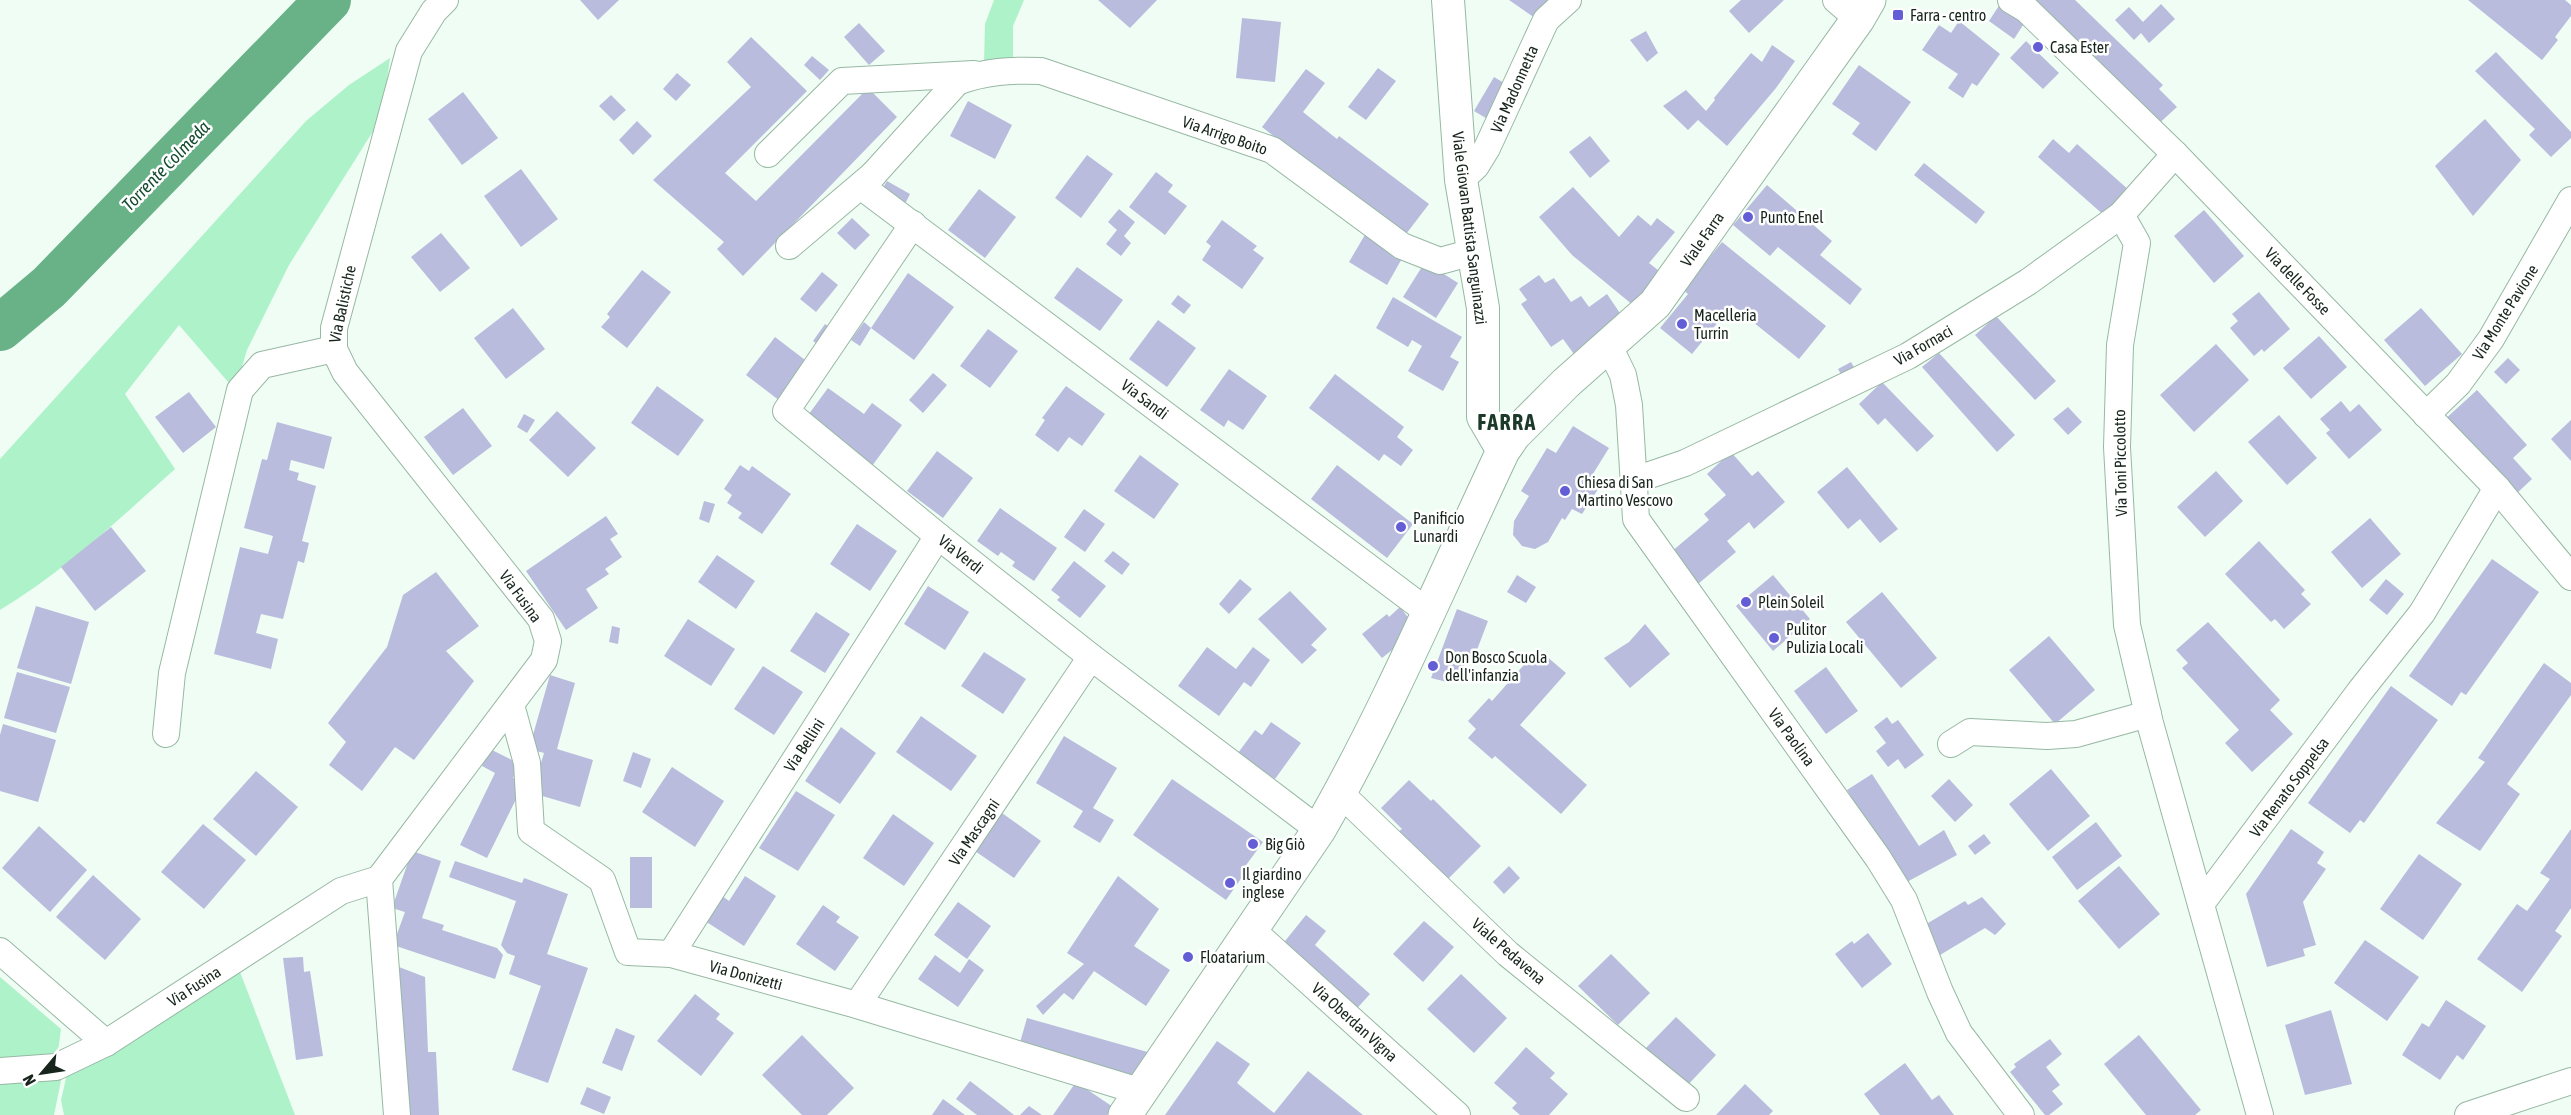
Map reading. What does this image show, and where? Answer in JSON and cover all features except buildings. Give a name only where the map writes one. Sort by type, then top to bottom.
[{"type":"main road","name":"Viale Farra","points":[[1503,451],[1514,435],[1548,400],[1655,304],[1854,6]]},
{"type":"main road","points":[[1133,1103],[1319,830],[1340,793],[1406,665],[1428,612],[1503,451]]},
{"type":"street","name":"Via Balistiche","points":[[166,734],[172,673],[240,390],[262,365],[334,349],[334,328],[409,51],[434,11],[445,0]]},
{"type":"street","name":"Viale Giovan Battista Sanguinazzi","points":[[1448,0],[1461,180],[1482,308],[1483,417],[1503,451]]},
{"type":"street","name":"Via Madonnetta","points":[[1461,180],[1476,166],[1487,148],[1546,21],[1568,0]]},
{"type":"street","name":"Via delle Fosse","points":[[2011,0],[2026,9],[2175,154],[2497,488],[2571,577]]},
{"type":"street","name":"Via Arrigo Boito","points":[[789,246],[868,180],[957,82],[1008,69],[1041,71],[1272,150],[1401,246],[1440,261],[1473,252]]},
{"type":"street","name":"Via Arrigo Boito","points":[[768,154],[842,81],[986,73]]},
{"type":"street","name":"Via Fornaci","points":[[1635,480],[1685,463],[1908,356],[2028,282],[2121,215],[2175,154]]},
{"type":"street","name":"Via Sandi","points":[[868,180],[913,224],[1428,612]]},
{"type":"street","name":"Via Monte Pavione","points":[[2426,415],[2458,384],[2491,339],[2571,200]]},
{"type":"street","name":"Via Toni Piccolotto","points":[[2121,215],[2137,243],[2120,345],[2118,470],[2127,625],[2148,714],[2201,904]]},
{"type":"street","name":"Via Verdi","points":[[913,224],[786,411],[938,536],[1091,657],[1319,830]]},
{"type":"street","name":"Via Paolina","points":[[1609,346],[1623,375],[1629,405],[1636,519],[1878,858],[1904,900],[1940,992],[1959,1033],[2021,1115]]},
{"type":"street","name":"Via Fusina","points":[[0,1071],[56,1067],[106,1043],[341,891],[380,879],[544,660],[548,641],[541,619],[345,372],[334,349]]},
{"type":"street","name":"Via Renato Soppelsa","points":[[2201,904],[2360,691],[2422,613],[2497,488]]},
{"type":"street","name":"Via Bellini","points":[[671,954],[938,536]]},
{"type":"street","name":"Via Mascagni","points":[[856,1005],[1091,657]]},
{"type":"street","name":"Via Donizetti","points":[[512,705],[527,763],[531,831],[602,880],[628,952],[671,954],[856,1005],[1133,1103]]},
{"type":"street","points":[[1951,744],[1970,732],[2047,736],[2076,734],[2148,714]]},
{"type":"street","name":"Viale Pedavena","points":[[1340,793],[1508,954],[1686,1098]]},
{"type":"street","points":[[380,879],[397,1115]]},
{"type":"street","points":[[2201,904],[2260,1115]]},
{"type":"street","name":"Via Oberdan Vigna","points":[[1252,930],[1457,1115]]},
{"type":"street","points":[[0,951],[106,1043]]},
{"type":"street","points":[[2468,1115],[2571,1080]]},
{"type":"green space","points":[[994,0],[1024,0],[1013,26],[1013,64],[984,63],[985,24]]},
{"type":"green space","points":[[390,58],[382,117],[289,265],[247,350],[235,390],[179,325],[125,394],[175,469],[47,579],[0,610],[0,459],[306,121],[349,85]]},
{"type":"green space","points":[[240,972],[295,1115],[64,1115],[61,1100],[67,1074]]},
{"type":"green space","points":[[0,977],[61,1029],[56,1067],[62,1076],[54,1115],[0,1115]]},
{"type":"waterway","name":"Torrente Colmeda","points":[[0,328],[49,287],[328,0]]},
{"type":"place","name":"Farra - centro","points":[[1898,15]]},
{"type":"place","name":"Casa Ester","points":[[2038,47]]},
{"type":"place","name":"Punto Enel","points":[[1748,217]]},
{"type":"place","name":"Macelleria Turrin","points":[[1682,324]]},
{"type":"place","name":"Chiesa di San Martino Vescovo","points":[[1565,491]]},
{"type":"place","name":"Panificio Lunardi","points":[[1401,527]]},
{"type":"place","name":"Plein Soleil","points":[[1746,602]]},
{"type":"place","name":"Pulitor Pulizia Locali","points":[[1774,638]]},
{"type":"place","name":"Don Bosco Scuola dell'infanzia","points":[[1433,666]]},
{"type":"place","name":"Big Giò","points":[[1253,844]]},
{"type":"place","name":"Il giardino inglese","points":[[1230,883]]},
{"type":"place","name":"Floatarium","points":[[1188,957]]},
{"type":"district","name":"FARRA","points":[[1507,422]]}]
